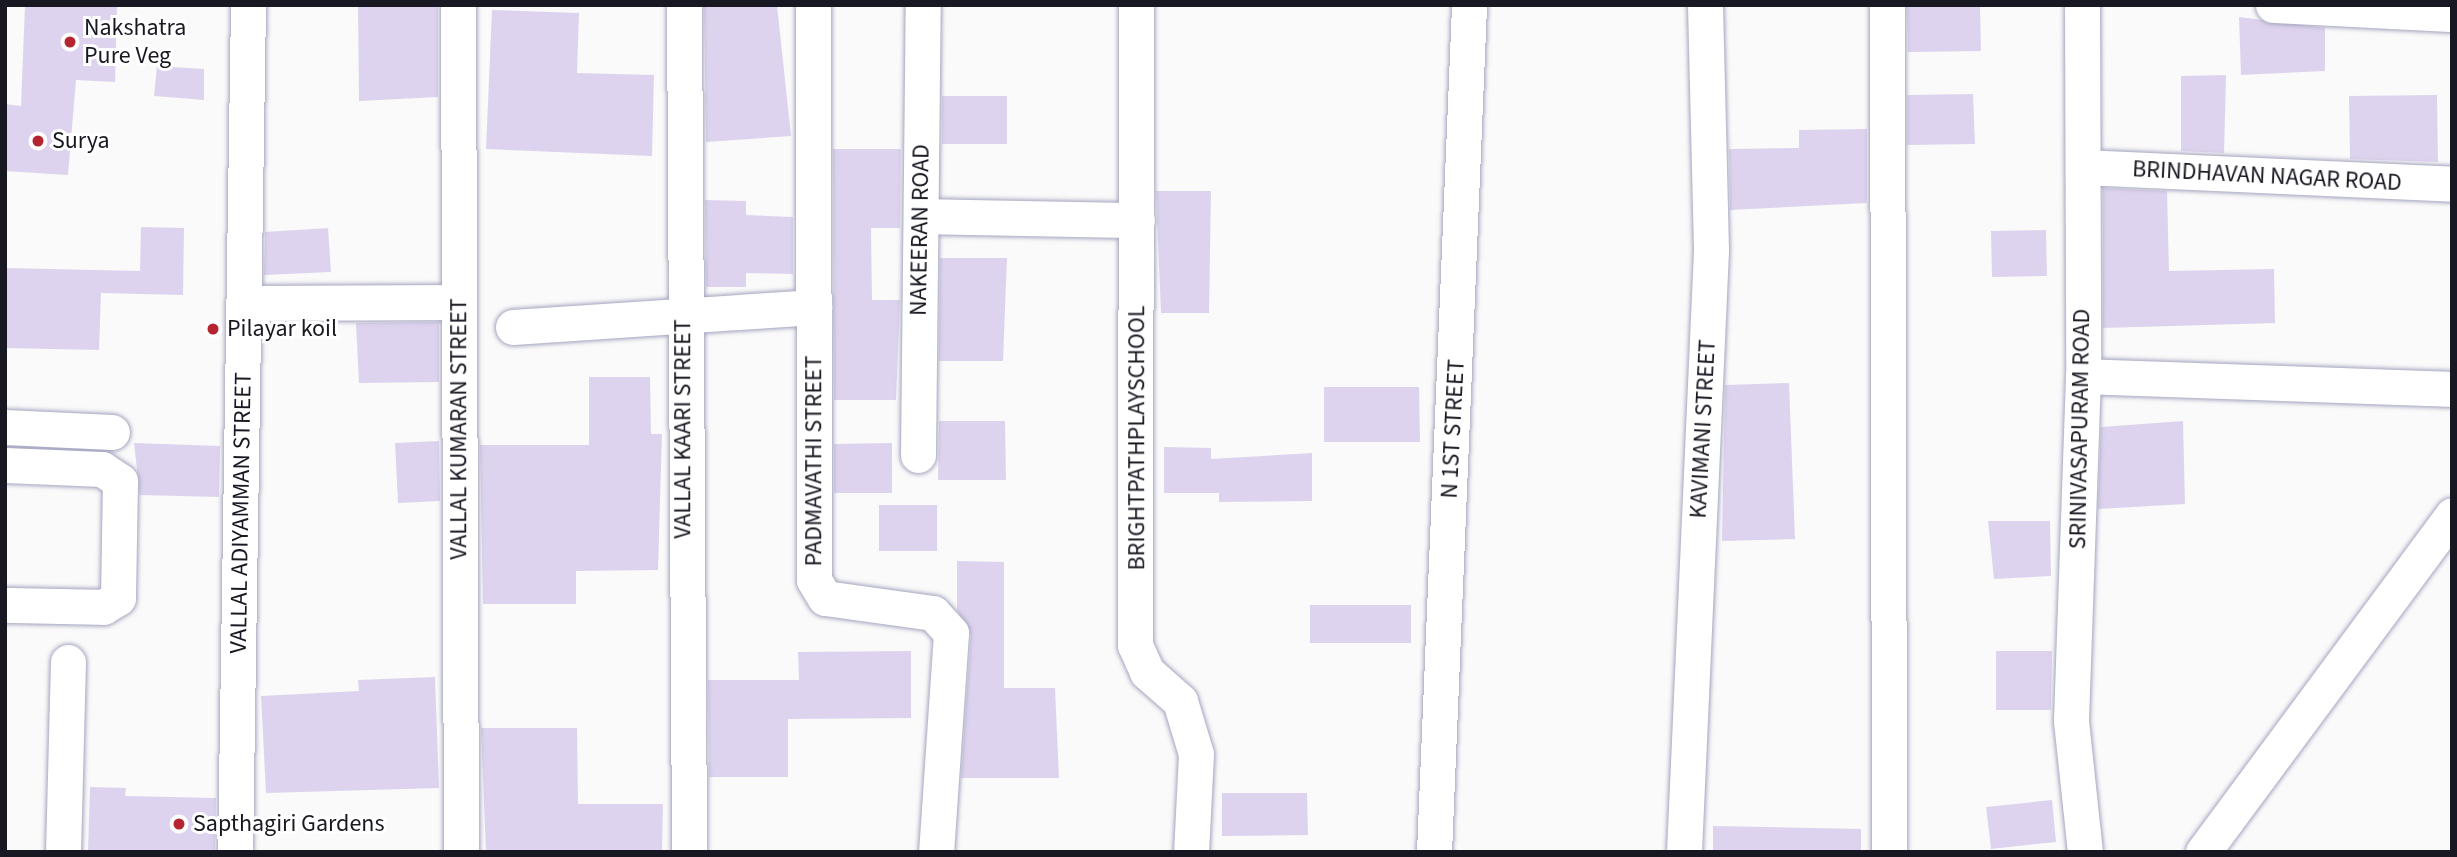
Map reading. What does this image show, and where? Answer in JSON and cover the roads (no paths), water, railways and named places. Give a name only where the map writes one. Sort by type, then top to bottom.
[{"type":"street","name":"VALLAL ADIYAMMAN STREET","points":[[234,852],[248,5]]},
{"type":"street","name":"VALLAL KUMARAN STREET","points":[[458,5],[461,852]]},
{"type":"street","name":"VALLAL KAARI STREET","points":[[684,5],[682,317],[689,852]]},
{"type":"street","name":"PADMAVATHI STREET","points":[[813,5],[817,590],[825,598],[933,613],[951,633],[936,852]]},
{"type":"street","name":"NAKEERAN ROAD","points":[[918,455],[923,5]]},
{"type":"street","name":"BRIGHTPATHPLAYSCHOOL","points":[[1136,5],[1138,220],[1135,645],[1147,672],[1180,701],[1196,754],[1191,852]]},
{"type":"street","name":"N 1ST STREET","points":[[1434,852],[1469,5]]},
{"type":"street","name":"KAVIMANI STREET","points":[[1684,852],[1711,250],[1705,5]]},
{"type":"street","points":[[1887,5],[1889,852]]},
{"type":"street","name":"SRINIVASAPURAM ROAD","points":[[2082,5],[2083,376],[2071,720],[2085,852]]},
{"type":"street","points":[[2273,5],[2452,14]]},
{"type":"street","name":"BRINDHAVAN NAGAR ROAD","points":[[2082,167],[2452,184]]},
{"type":"street","points":[[920,216],[1138,220]]},
{"type":"street","points":[[245,303],[459,302]]},
{"type":"street","points":[[513,327],[814,307]]},
{"type":"street","points":[[2083,376],[2452,389]]},
{"type":"street","points":[[5,427],[109,442],[5,449]]},
{"type":"street","points":[[5,465],[102,469],[120,481],[118,598],[103,607],[5,605]]},
{"type":"street","points":[[2203,852],[2452,515]]},
{"type":"street","points":[[63,852],[68,662]]},
{"type":"place","name":"Nakshatra Pure Veg","points":[[70,42]]},
{"type":"place","name":"Surya","points":[[38,141]]},
{"type":"place","name":"Pilayar koil","points":[[213,329]]},
{"type":"place","name":"Sapthagiri Gardens","points":[[179,824]]}]
